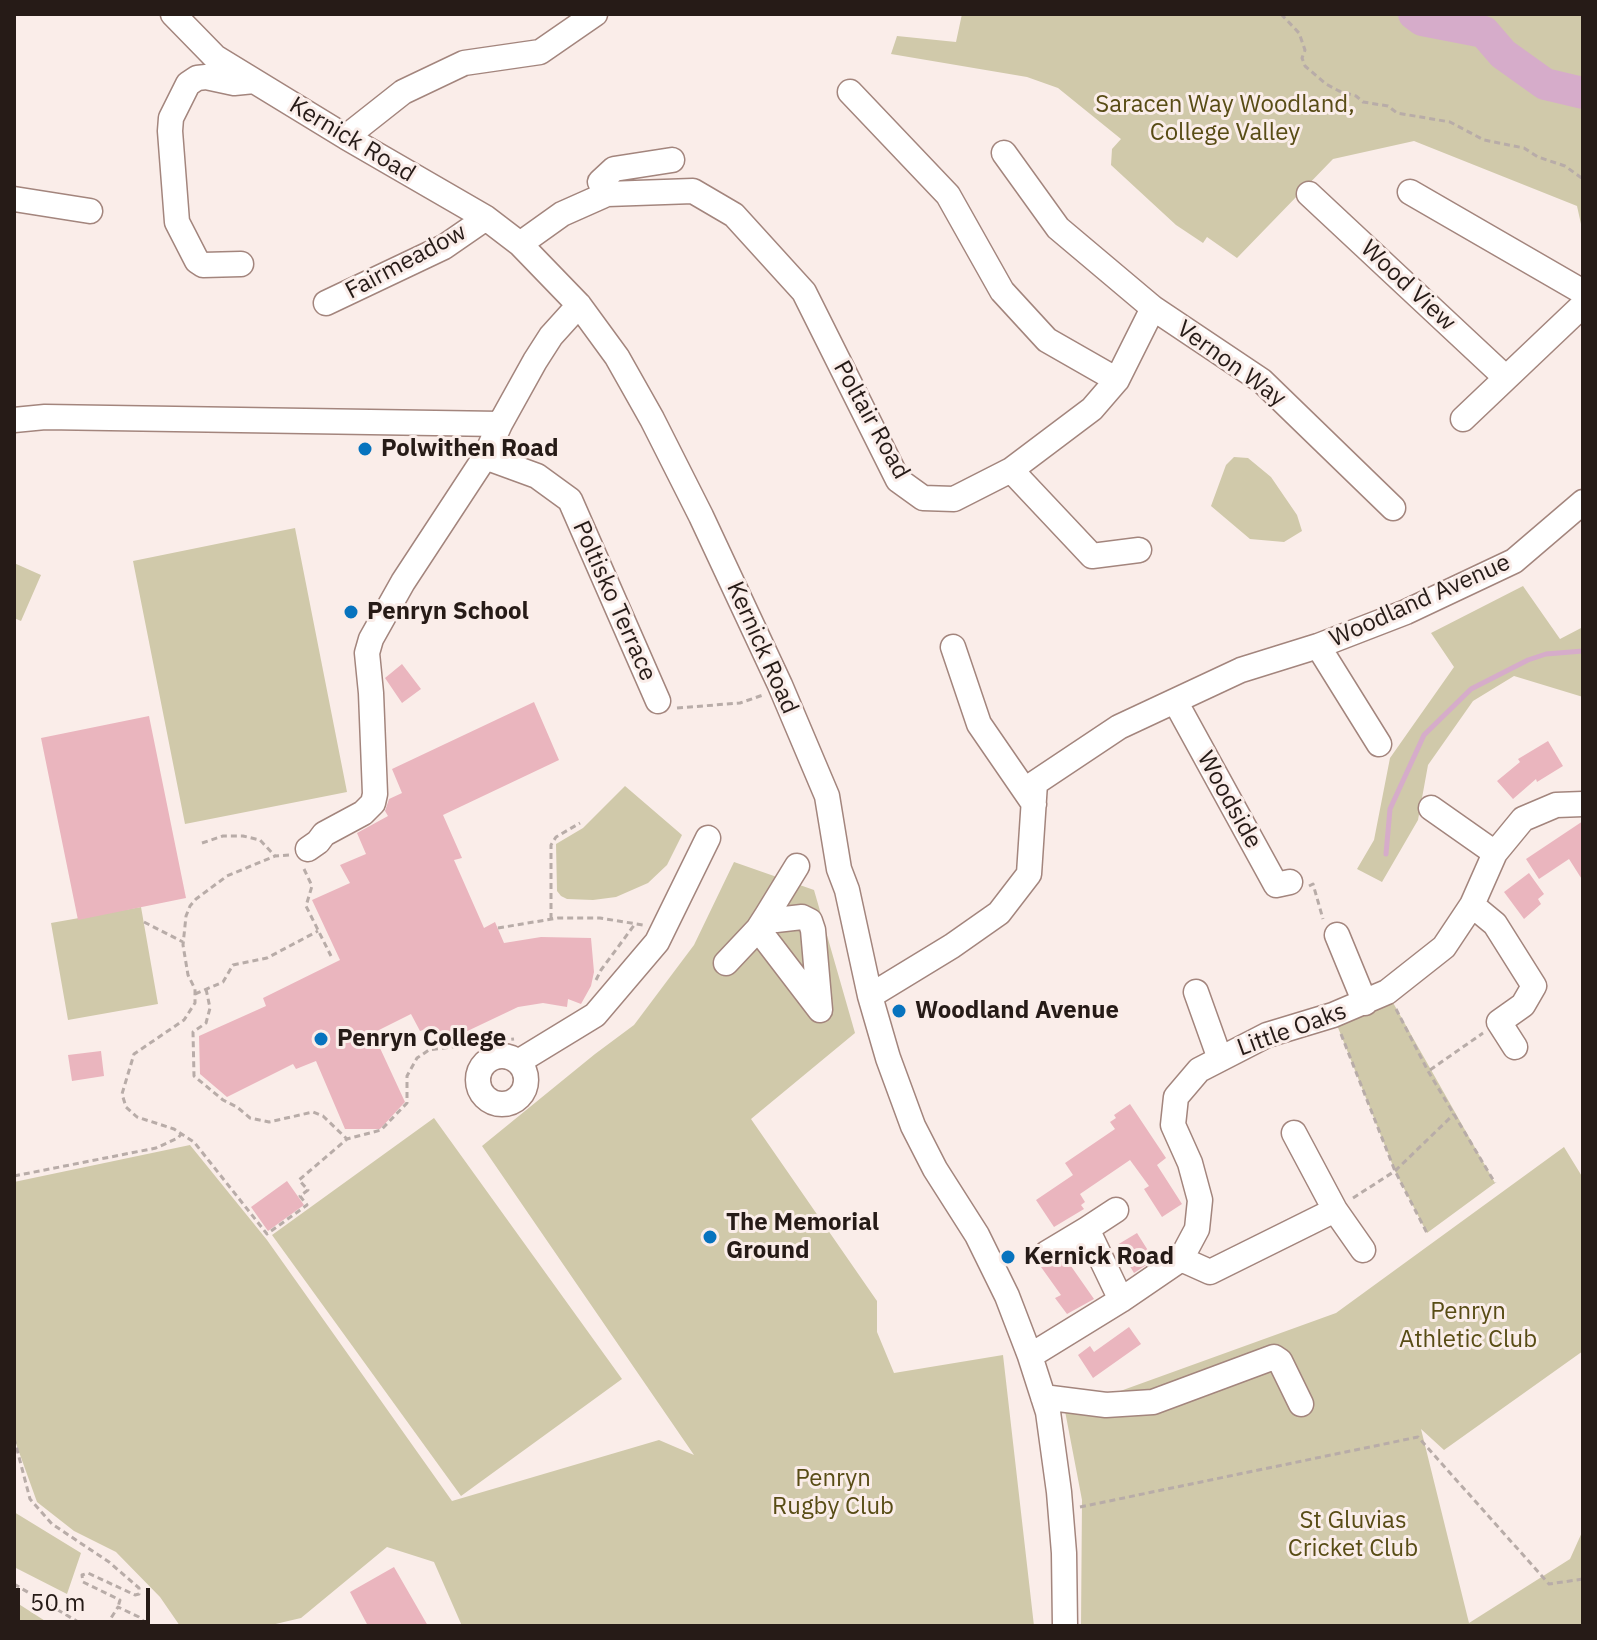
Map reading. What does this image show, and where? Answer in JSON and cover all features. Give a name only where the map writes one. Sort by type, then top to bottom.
[{"type":"street","name":"Kernick Road","points":[[173,14],[215,57],[486,218],[520,244],[579,305],[617,357],[652,419],[782,689],[827,796],[836,856],[847,890],[870,996],[913,1126],[935,1169],[977,1235],[1007,1296],[1030,1356],[1048,1412],[1061,1511],[1065,1626]]},
{"type":"street","points":[[346,137],[403,92],[464,63],[540,52],[595,14]]},
{"type":"street","points":[[241,264],[203,265],[197,261],[177,222],[170,131],[171,118],[188,84],[197,78],[234,83],[254,81]]},
{"type":"street","points":[[850,92],[948,195],[1002,291],[1047,340],[1117,380]]},
{"type":"street","points":[[1004,153],[1058,228],[1153,308]]},
{"type":"street","points":[[607,194],[600,182],[614,169],[672,160]]},
{"type":"street","name":"Poltair Road","points":[[520,244],[562,214],[607,194],[693,191],[734,215],[804,292],[898,480],[923,498],[954,499],[1011,470],[1092,409],[1117,380],[1153,308]]},
{"type":"street","points":[[1410,192],[1583,292]]},
{"type":"street","name":"Wood View","points":[[1309,194],[1506,378]]},
{"type":"street","points":[[14,199],[90,211]]},
{"type":"street","name":"Fairmeadow","points":[[326,303],[444,247],[486,218]]},
{"type":"street","points":[[304,855],[324,834],[363,813],[373,803],[368,646],[403,582],[485,457],[500,424],[551,336],[579,305]]},
{"type":"street","points":[[1463,419],[1583,305]]},
{"type":"street","name":"Vernon Way","points":[[1153,308],[1262,381],[1393,508]]},
{"type":"street","points":[[14,420],[45,417],[500,424]]},
{"type":"street","name":"Poltisko Terrace","points":[[485,457],[537,476],[570,500],[658,701]]},
{"type":"street","points":[[1011,470],[1092,556],[1139,550]]},
{"type":"street","name":"Woodland Avenue","points":[[870,996],[999,913],[1029,874],[1035,783],[1119,727],[1241,670],[1318,646],[1406,612],[1514,561],[1583,502]]},
{"type":"street","points":[[1318,646],[1379,744]]},
{"type":"street","points":[[953,647],[979,724],[1034,804]]},
{"type":"street","name":"Woodside","points":[[1175,701],[1276,885],[1301,883]]},
{"type":"street","name":"Little Oaks","points":[[1181,1259],[1197,1229],[1200,1200],[1190,1163],[1173,1125],[1176,1097],[1199,1070],[1267,1035],[1333,1015],[1376,997],[1444,947],[1472,905],[1495,853],[1523,819],[1556,805],[1583,804]]},
{"type":"street","points":[[1431,808],[1495,853]]},
{"type":"street","points":[[518,1050],[595,1015],[657,942],[708,838]]},
{"type":"street","points":[[726,963],[762,922],[797,866]]},
{"type":"street","points":[[1472,905],[1495,924],[1534,986],[1523,1005],[1499,1022],[1515,1047]]},
{"type":"street","name":"Little Oaks","points":[[1337,935],[1376,997]]},
{"type":"street","name":"Little Oaks","points":[[1196,992],[1220,1059]]},
{"type":"street","points":[[1294,1133],[1335,1210],[1363,1250]]},
{"type":"street","points":[[1047,1253],[1116,1210]]},
{"type":"street","points":[[1030,1356],[1181,1259],[1210,1272],[1335,1210]]},
{"type":"street","points":[[1087,1229],[1121,1300]]},
{"type":"street","points":[[1043,1397],[1106,1405],[1153,1402],[1274,1357],[1280,1361],[1301,1404]]},
{"type":"path","points":[[1281,14],[1299,33],[1305,50],[1302,58],[1305,66],[1326,84],[1350,93],[1363,102],[1388,106],[1397,113],[1435,122],[1450,122],[1484,140],[1524,148],[1538,157],[1565,166],[1583,179]]},
{"type":"path","points":[[658,701],[679,709],[740,703],[782,689]]},
{"type":"path","points":[[551,919],[551,845],[556,837],[580,823]]},
{"type":"path","points":[[202,843],[223,836],[243,836],[260,840],[275,856]]},
{"type":"path","points":[[331,956],[306,906],[312,886],[304,855],[275,856],[227,876],[196,899],[186,916],[183,942],[188,975],[195,989],[195,1003],[184,1020],[134,1054],[122,1094],[126,1107],[137,1117],[182,1133],[194,1142],[267,1234],[307,1205],[300,1196],[308,1190],[299,1180],[347,1139],[381,1130],[407,1103],[407,1076],[417,1058],[429,1050],[518,1050]]},
{"type":"path","points":[[1301,883],[1329,938],[1337,935]]},
{"type":"path","points":[[498,928],[551,919],[600,918],[635,924],[666,922]]},
{"type":"path","points":[[144,922],[183,942]]},
{"type":"path","points":[[594,988],[601,970],[635,924]]},
{"type":"path","points":[[195,994],[223,982],[233,965],[267,958],[318,931]]},
{"type":"path","points":[[206,989],[210,1008],[206,1023],[193,1032],[194,1076],[250,1118],[269,1122],[313,1112],[323,1116],[347,1139]]},
{"type":"path","points":[[1376,997],[1428,1071],[1495,1183]]},
{"type":"path","points":[[1333,1015],[1395,1171],[1427,1233]]},
{"type":"path","points":[[1428,1071],[1499,1022]]},
{"type":"path","points":[[1335,1210],[1395,1171],[1454,1114]]},
{"type":"path","points":[[14,1176],[156,1148],[182,1133]]},
{"type":"path","points":[[1061,1511],[1418,1437],[1549,1584],[1583,1579]]},
{"type":"path","points":[[14,1438],[30,1499],[52,1524],[109,1562],[139,1588],[139,1594],[135,1595],[88,1573],[82,1575],[83,1582],[120,1600],[106,1626]]},
{"type":"path","points":[[14,1584],[85,1626]]},
{"type":"path","points":[[118,1607],[139,1617],[149,1626]]},
{"type":"green space","name":"Saracen Way Woodland, College Valley","points":[[962,14],[1583,14],[1583,233],[1577,206],[1414,141],[1333,159],[1237,258],[1207,237],[1203,243],[1176,225],[1111,165],[1112,149],[1121,139],[1058,88],[1027,77],[891,54],[897,36],[956,42]]},
{"type":"green space","points":[[1234,457],[1248,458],[1271,477],[1297,515],[1302,531],[1284,542],[1250,539],[1211,506],[1226,465]]},
{"type":"green space","points":[[295,528],[347,792],[185,824],[133,561]]},
{"type":"green space","points":[[14,563],[41,575],[21,621],[14,618]]},
{"type":"green space","points":[[1523,586],[1560,639],[1583,627],[1583,697],[1514,676],[1473,701],[1428,765],[1418,820],[1382,882],[1357,869],[1374,840],[1390,758],[1454,667],[1431,633]]},
{"type":"green space","points":[[625,786],[682,835],[667,865],[648,883],[616,897],[593,900],[561,896],[557,891],[556,844],[583,828]]},
{"type":"green space","name":"Penryn Rugby Club","points":[[734,862],[814,890],[855,1033],[751,1119],[877,1301],[877,1332],[894,1373],[1003,1355],[1034,1626],[462,1626],[434,1562],[387,1547],[301,1618],[267,1626],[180,1626],[160,1597],[116,1552],[74,1531],[37,1502],[14,1438],[14,1182],[190,1145],[267,1240],[452,1501],[659,1440],[694,1455],[482,1146],[634,1025],[694,945]]},
{"type":"green space","points":[[141,907],[158,1004],[68,1020],[51,923]]},
{"type":"green space","points":[[1387,992],[1495,1183],[1427,1233],[1395,1171],[1333,1015]]},
{"type":"green space","points":[[434,1118],[622,1379],[461,1496],[272,1235]]},
{"type":"green space","points":[[1564,1147],[1583,1178],[1583,1351],[1444,1450],[1421,1429],[1469,1623],[1570,1559],[1583,1530],[1583,1626],[1081,1626],[1082,1500],[1065,1411],[1336,1313]]},
{"type":"green space","points":[[14,1512],[81,1553],[67,1594],[14,1567]]},
{"type":"green space","points":[[14,1601],[53,1626],[14,1626]]},
{"type":"building","points":[[402,664],[421,689],[402,703],[385,678]]},
{"type":"building","points":[[534,702],[559,760],[443,815],[462,858],[454,860],[484,928],[495,922],[504,943],[541,937],[591,938],[594,972],[591,986],[581,1004],[568,999],[567,1007],[543,1003],[518,1007],[438,1045],[429,1028],[420,1031],[411,1014],[373,1033],[405,1102],[380,1129],[345,1129],[316,1061],[296,1069],[293,1064],[227,1097],[200,1074],[199,1036],[266,1006],[263,998],[340,960],[312,900],[350,883],[340,865],[366,854],[357,833],[388,816],[385,811],[389,799],[402,793],[392,769]]},
{"type":"building","points":[[149,716],[186,898],[78,920],[41,738]]},
{"type":"building","points":[[1548,741],[1563,766],[1537,782],[1536,779],[1513,799],[1497,781],[1520,762],[1518,759]]},
{"type":"building","points":[[1583,821],[1583,881],[1569,859],[1539,879],[1526,859]]},
{"type":"building","points":[[1529,873],[1544,894],[1538,899],[1541,904],[1524,919],[1504,892]]},
{"type":"building","points":[[101,1051],[104,1076],[72,1081],[68,1055]]},
{"type":"building","points":[[1130,1104],[1166,1158],[1157,1165],[1182,1204],[1162,1217],[1144,1189],[1149,1186],[1130,1160],[1080,1194],[1085,1202],[1081,1205],[1084,1209],[1054,1227],[1036,1200],[1073,1175],[1065,1163],[1115,1129],[1110,1122],[1116,1118],[1114,1115]]},
{"type":"building","points":[[287,1181],[304,1205],[268,1231],[251,1207]]},
{"type":"building","points":[[1137,1233],[1154,1260],[1134,1273],[1117,1245]]},
{"type":"building","points":[[1066,1259],[1094,1299],[1067,1314],[1055,1298],[1061,1295],[1041,1267],[1054,1266]]},
{"type":"building","points":[[1129,1327],[1141,1344],[1093,1378],[1078,1355],[1090,1346],[1094,1352]]},
{"type":"building","points":[[394,1567],[428,1626],[368,1626],[350,1592]]},
{"type":"waterway","points":[[1414,14],[1422,20],[1484,32],[1503,54],[1545,84],[1583,93]]},
{"type":"waterway","points":[[1386,854],[1390,809],[1424,735],[1471,689],[1528,660],[1546,654],[1583,651]]},
{"type":"place","name":"Polwithen Road","points":[[365,449]]},
{"type":"place","name":"Penryn School","points":[[351,612]]},
{"type":"place","name":"Woodland Avenue","points":[[899,1011]]},
{"type":"place","name":"Penryn College","points":[[321,1039]]},
{"type":"place","name":"The Memorial Ground","points":[[710,1237]]},
{"type":"place","name":"Kernick Road","points":[[1008,1257]]},
{"type":"park label","name":"Penryn Athletic Club","points":[[1468,1326]]},
{"type":"park label","name":"St Gluvias Cricket Club","points":[[1353,1535]]}]
